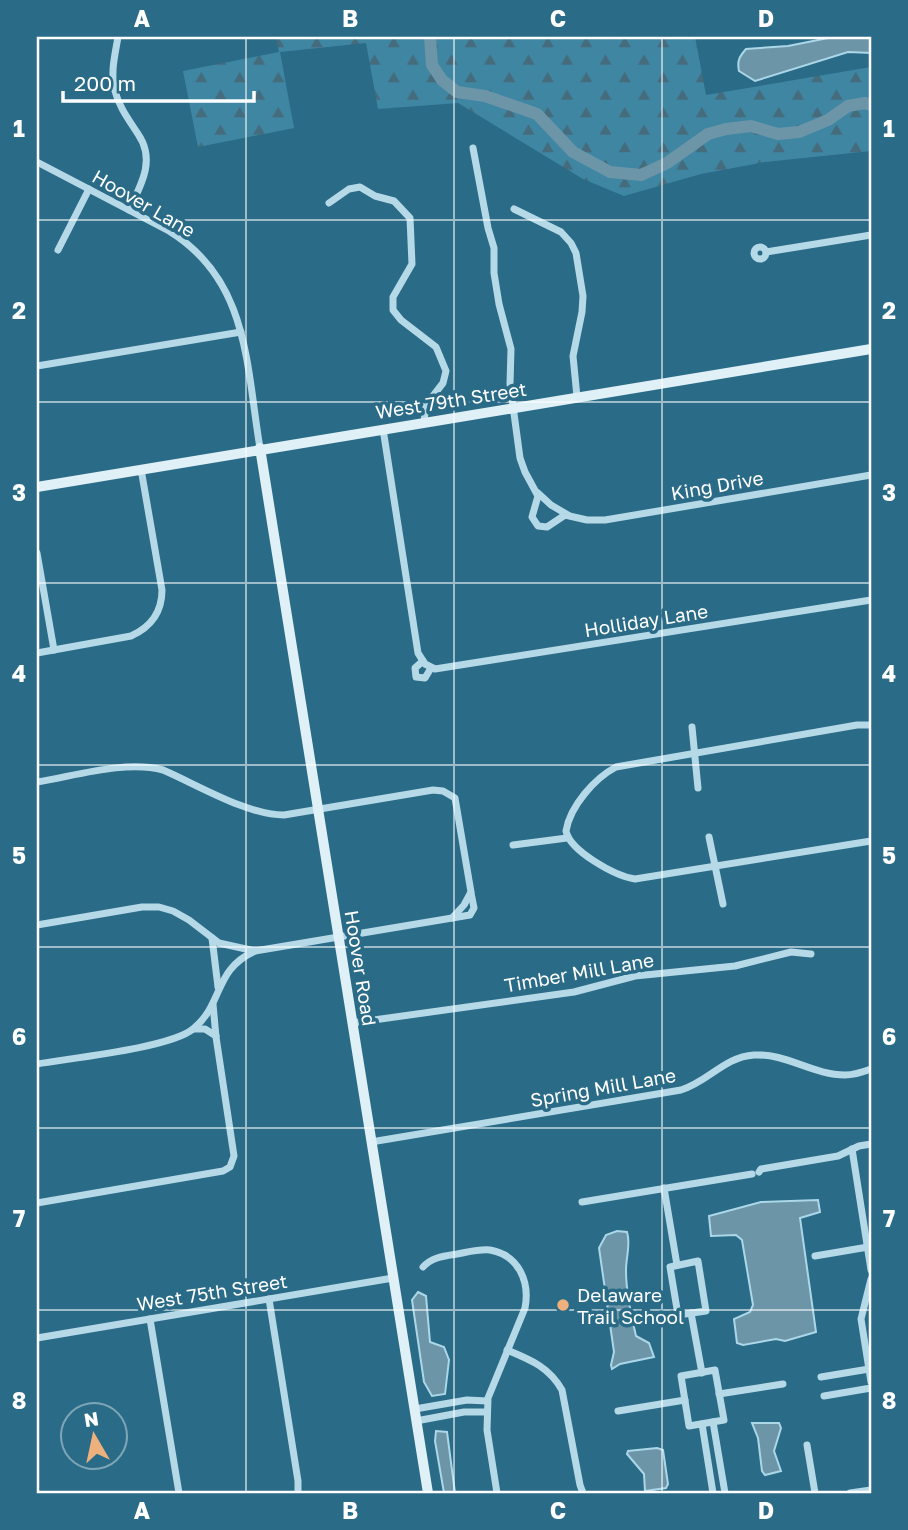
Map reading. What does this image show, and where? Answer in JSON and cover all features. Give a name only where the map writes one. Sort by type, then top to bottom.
[{"type":"street","points":[[118,37],[113,70],[114,88],[122,110],[142,140],[147,158],[145,175],[129,210]]},
{"type":"street","name":"King Drive","points":[[473,148],[494,248],[494,272],[499,304],[511,349],[510,380],[523,467],[537,492],[551,505],[569,515],[587,520],[605,520],[871,475]]},
{"type":"street","name":"Hoover Lane","points":[[37,162],[174,234],[203,259],[230,298],[241,332],[260,448]]},
{"type":"street","points":[[329,203],[349,189],[360,187],[371,194],[394,201],[410,218],[412,264],[393,297],[393,310],[401,320],[436,347],[446,368],[445,379],[426,405],[424,422]]},
{"type":"street","points":[[58,250],[89,190]]},
{"type":"street","points":[[514,209],[561,232],[576,253],[583,296],[573,356],[577,397]]},
{"type":"street","points":[[766,252],[871,235]]},
{"type":"street","points":[[37,366],[241,332]]},
{"type":"street","name":"West 79th Street","points":[[37,486],[871,349]]},
{"type":"street","points":[[383,429],[418,651],[427,665]]},
{"type":"street","name":"Hoover Road","points":[[260,448],[428,1493]]},
{"type":"street","points":[[37,653],[127,637],[143,630],[158,613],[162,593],[141,469]]},
{"type":"street","name":"King Drive","points":[[537,492],[538,499],[532,517],[538,526],[547,527],[559,517],[569,515]]},
{"type":"street","points":[[37,553],[54,650]]},
{"type":"street","name":"Holliday Lane","points":[[427,665],[424,679],[416,677],[416,666],[427,665],[440,669],[871,600]]},
{"type":"street","points":[[871,725],[856,724],[628,763],[601,776],[577,805],[567,823],[567,836],[575,847],[611,872],[629,878],[644,879],[871,841]]},
{"type":"street","points":[[692,727],[698,788]]},
{"type":"street","points":[[37,782],[131,767],[151,767],[262,813],[284,815],[433,790],[443,791],[455,798],[474,911],[470,915],[256,951],[238,960],[231,967],[218,988],[213,1004],[194,1029]]},
{"type":"street","points":[[513,845],[567,836]]},
{"type":"street","points":[[709,837],[723,904]]},
{"type":"street","points":[[452,918],[471,892]]},
{"type":"street","points":[[37,925],[150,907],[179,914],[228,946],[256,951]]},
{"type":"street","points":[[212,938],[218,988]]},
{"type":"street","name":"Timber Mill Lane","points":[[352,1023],[573,992],[635,976],[735,966],[791,952],[811,954]]},
{"type":"street","points":[[37,1203],[223,1171],[230,1167],[234,1156],[213,1004]]},
{"type":"street","points":[[37,1064],[161,1043],[194,1029],[205,1029],[216,1037]]},
{"type":"street","name":"Spring Mill Lane","points":[[371,1142],[681,1090],[699,1082],[726,1062],[742,1057],[774,1056],[842,1075],[871,1069]]},
{"type":"street","points":[[582,1202],[755,1173],[761,1169],[838,1156],[871,1144]]},
{"type":"street","points":[[852,1149],[871,1270]]},
{"type":"street","points":[[664,1188],[677,1265]]},
{"type":"street","points":[[815,1256],[867,1247]]},
{"type":"street","points":[[423,1267],[443,1256],[482,1250],[499,1253],[514,1263],[524,1279],[527,1296],[525,1308],[487,1401],[486,1412],[497,1493]]},
{"type":"street","points":[[698,1261],[706,1311],[691,1313],[678,1315],[670,1266],[698,1261]]},
{"type":"street","name":"West 75th Street","points":[[37,1338],[393,1278]]},
{"type":"street","points":[[871,1279],[861,1319],[871,1382]]},
{"type":"street","points":[[269,1299],[298,1493]]},
{"type":"street","points":[[691,1313],[702,1373]]},
{"type":"street","points":[[150,1319],[179,1493]]},
{"type":"street","points":[[507,1350],[542,1366],[557,1380],[562,1390],[583,1493]]},
{"type":"street","points":[[821,1377],[869,1369]]},
{"type":"street","points":[[715,1370],[724,1420],[689,1426],[681,1376],[702,1373],[715,1370]]},
{"type":"street","points":[[719,1394],[783,1384]]},
{"type":"street","points":[[824,1396],[871,1388]]},
{"type":"street","points":[[415,1409],[467,1400],[487,1401]]},
{"type":"street","points":[[618,1411],[685,1400]]},
{"type":"street","points":[[416,1421],[464,1412],[486,1412]]},
{"type":"street","points":[[713,1422],[725,1493]]},
{"type":"street","points":[[702,1424],[713,1493]]},
{"type":"street","points":[[807,1445],[815,1493]]},
{"type":"street","points":[[850,1493],[871,1490]]},
{"type":"green space","points":[[276,37],[695,37],[706,95],[871,67],[871,151],[765,162],[701,174],[624,196],[583,179],[458,103],[378,109],[366,43],[280,52],[294,128],[198,147],[183,71],[279,52]]},
{"type":"shaded area","points":[[833,37],[871,37],[871,53],[848,52],[755,81],[739,71],[739,59],[746,49],[788,46]]},
{"type":"shaded area","points":[[818,1200],[820,1212],[800,1218],[816,1332],[785,1341],[776,1339],[743,1345],[737,1343],[734,1319],[750,1312],[753,1305],[742,1240],[736,1235],[711,1236],[709,1216],[761,1202]]},
{"type":"shaded area","points":[[617,1231],[627,1232],[628,1237],[627,1287],[636,1336],[649,1343],[654,1357],[620,1364],[612,1369],[614,1352],[599,1248],[606,1235]]},
{"type":"shaded area","points":[[418,1292],[426,1296],[430,1342],[444,1347],[449,1360],[445,1394],[432,1396],[424,1382],[412,1300]]},
{"type":"shaded area","points":[[752,1423],[779,1423],[781,1428],[774,1451],[781,1471],[765,1475],[762,1471],[758,1438]]},
{"type":"shaded area","points":[[436,1431],[447,1432],[455,1493],[444,1493],[435,1441]]},
{"type":"shaded area","points":[[657,1448],[663,1450],[668,1484],[666,1488],[645,1491],[644,1474],[627,1454],[628,1451]]},
{"type":"waterway","points":[[430,37],[432,65],[442,80],[457,92],[485,96],[537,114],[573,152],[610,172],[641,175],[667,163],[708,134],[726,129],[751,126],[778,134],[799,132],[828,120],[848,106],[865,103],[871,105]]},
{"type":"place","name":"Delaware Trail School","points":[[563,1305]]}]
